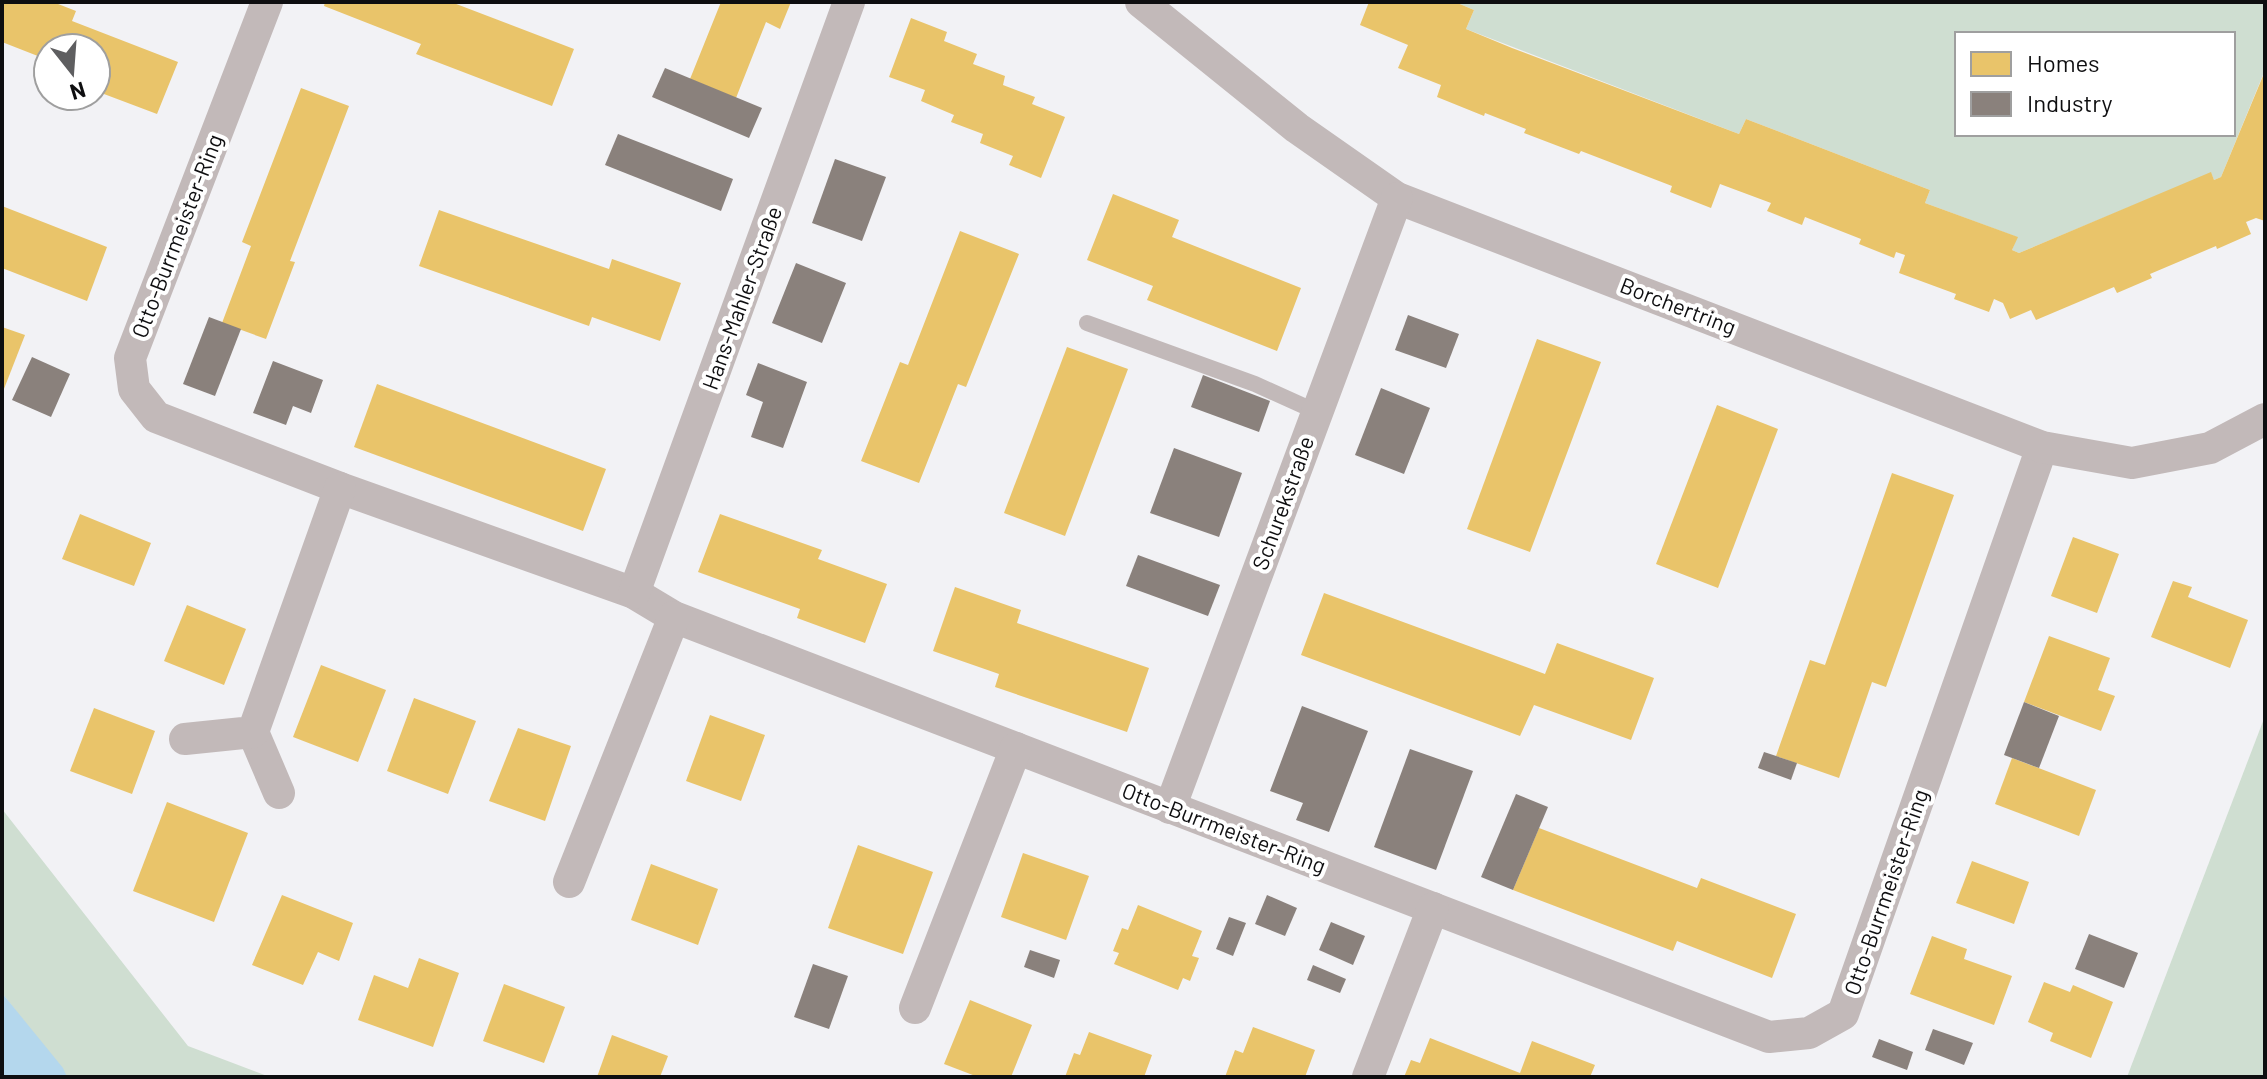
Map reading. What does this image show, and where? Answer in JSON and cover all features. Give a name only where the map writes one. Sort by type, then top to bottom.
[{"type":"street","name":"Otto-Burrmeister-Ring","points":[[267,2],[130,358],[134,389],[156,417],[340,488],[634,593],[674,617],[1769,1037],[1809,1033],[1843,1014],[2042,447]]},
{"type":"street","name":"Hans-Mahler-Straße","points":[[634,593],[849,2]]},
{"type":"street","name":"Borchertring","points":[[1141,2],[1297,128],[1397,198],[2042,447],[2132,463],[2210,448],[2265,419]]},
{"type":"street","name":"Schurekstraße","points":[[1170,808],[1397,198]]},
{"type":"street","points":[[279,793],[253,732],[340,488]]},
{"type":"street","points":[[569,882],[674,617]]},
{"type":"street","points":[[185,739],[253,732]]},
{"type":"street","points":[[915,1008],[1016,748]]},
{"type":"street","points":[[1368,1077],[1433,908]]},
{"type":"lane","points":[[1087,323],[1255,384],[1317,412]]},
{"type":"green space","points":[[1455,2],[2265,2],[2265,70],[2221,177],[2214,180],[2211,173],[2019,253],[2012,250],[2017,237],[1925,203],[1930,190],[1746,119],[1739,134],[1466,29],[1474,10]]},
{"type":"green space","points":[[2265,716],[2265,1077],[2127,1077]]},
{"type":"green space","points":[[2,809],[188,1046],[270,1077],[67,1077],[2,993]]},
{"type":"water","points":[[2,993],[63,1068],[67,1077],[2,1077]]},
{"type":"building: Homes","points":[[2,2],[53,2],[76,11],[72,21],[100,32],[32,32],[32,54],[2,42]]},
{"type":"building: Homes","points":[[325,2],[451,2],[574,49],[552,106],[416,54],[421,44],[324,6]]},
{"type":"building: Homes","points":[[721,2],[791,2],[780,29],[766,22],[736,98],[690,79]]},
{"type":"building: Homes","points":[[1369,2],[1455,2],[1474,10],[1466,29],[1512,48],[1739,134],[1746,119],[1930,190],[1925,203],[2018,237],[2012,250],[2019,253],[2211,172],[2214,180],[2221,177],[2265,71],[2265,221],[2256,218],[2246,222],[2251,234],[2150,274],[2152,278],[2117,293],[2114,287],[2036,320],[2031,310],[2010,319],[2003,303],[1994,299],[1989,312],[1954,299],[1956,294],[1899,273],[1905,255],[1896,252],[1894,258],[1859,244],[1861,239],[1805,217],[1802,225],[1767,211],[1771,203],[1720,184],[1711,208],[1670,192],[1672,186],[1581,151],[1579,154],[1524,133],[1526,129],[1437,97],[1441,85],[1398,68],[1408,45],[1360,25]]},
{"type":"building: Homes","points":[[911,18],[947,32],[944,41],[977,54],[973,64],[1005,76],[1003,85],[1035,97],[1032,104],[1065,117],[1041,178],[1009,165],[1013,156],[980,143],[983,134],[951,122],[954,115],[921,101],[925,90],[889,77]]},
{"type":"building: Homes","points":[[112,36],[178,62],[157,114],[112,97]]},
{"type":"building: Homes","points":[[301,88],[349,106],[290,261],[295,262],[266,339],[222,323],[251,246],[242,242]]},
{"type":"building: Homes","points":[[1113,194],[1179,220],[1172,237],[1301,288],[1277,351],[1147,300],[1153,286],[1087,260]]},
{"type":"building: Homes","points":[[2,206],[107,247],[87,301],[2,268]]},
{"type":"building: Homes","points":[[439,210],[609,269],[612,259],[681,283],[660,341],[592,317],[589,326],[419,266]]},
{"type":"building: Homes","points":[[960,231],[1019,254],[966,387],[958,384],[919,483],[861,461],[900,362],[908,365]]},
{"type":"building: Homes","points":[[2,327],[25,335],[2,394]]},
{"type":"building: Homes","points":[[1537,339],[1601,362],[1530,552],[1467,529]]},
{"type":"building: Homes","points":[[1067,347],[1128,369],[1065,536],[1004,513]]},
{"type":"building: Homes","points":[[377,384],[606,469],[583,531],[354,447]]},
{"type":"building: Homes","points":[[1717,405],[1778,429],[1718,588],[1656,564]]},
{"type":"building: Homes","points":[[1892,473],[1954,495],[1886,687],[1872,682],[1839,778],[1776,756],[1810,660],[1825,665]]},
{"type":"building: Homes","points":[[80,514],[151,543],[134,586],[62,559]]},
{"type":"building: Homes","points":[[720,514],[822,550],[818,559],[887,584],[865,643],[797,618],[800,609],[698,572]]},
{"type":"building: Homes","points":[[2073,537],[2119,554],[2097,613],[2051,596]]},
{"type":"building: Homes","points":[[2173,581],[2192,587],[2188,597],[2248,620],[2230,668],[2151,637]]},
{"type":"building: Homes","points":[[955,587],[1021,610],[1017,623],[1149,668],[1127,732],[995,687],[999,674],[933,651]]},
{"type":"building: Homes","points":[[1324,593],[1545,674],[1557,643],[1654,678],[1631,740],[1534,705],[1520,736],[1301,655]]},
{"type":"building: Homes","points":[[187,605],[246,629],[224,685],[164,661]]},
{"type":"building: Homes","points":[[2049,636],[2110,658],[2098,690],[2115,696],[2101,731],[2024,702]]},
{"type":"building: Homes","points":[[321,665],[386,690],[358,762],[293,737]]},
{"type":"building: Homes","points":[[414,698],[476,721],[448,794],[387,771]]},
{"type":"building: Homes","points":[[94,708],[155,731],[132,794],[70,771]]},
{"type":"building: Homes","points":[[710,715],[765,735],[741,801],[686,781]]},
{"type":"building: Homes","points":[[518,728],[571,746],[545,821],[489,801]]},
{"type":"building: Homes","points":[[2012,758],[2096,790],[2079,836],[1995,804]]},
{"type":"building: Homes","points":[[167,802],[248,833],[214,922],[133,891]]},
{"type":"building: Homes","points":[[1539,828],[1697,888],[1701,878],[1796,914],[1772,978],[1677,941],[1673,951],[1513,890]]},
{"type":"building: Homes","points":[[858,845],[933,872],[903,954],[828,928]]},
{"type":"building: Homes","points":[[1023,853],[1089,876],[1066,940],[1001,917]]},
{"type":"building: Homes","points":[[1972,861],[2029,882],[2014,924],[1956,903]]},
{"type":"building: Homes","points":[[651,864],[718,889],[698,945],[631,920]]},
{"type":"building: Homes","points":[[282,895],[353,923],[339,961],[318,952],[303,985],[252,965]]},
{"type":"building: Homes","points":[[1138,905],[1202,931],[1192,956],[1199,958],[1190,981],[1183,978],[1178,990],[1114,964],[1119,953],[1113,951],[1122,928],[1128,930]]},
{"type":"building: Homes","points":[[1932,936],[1967,949],[1964,959],[2012,976],[1994,1025],[1910,994]]},
{"type":"building: Homes","points":[[419,958],[459,973],[433,1047],[358,1020],[374,975],[408,988]]},
{"type":"building: Homes","points":[[2044,982],[2070,992],[2073,985],[2113,1002],[2091,1058],[2050,1041],[2053,1033],[2028,1022]]},
{"type":"building: Homes","points":[[504,984],[565,1007],[544,1063],[483,1041]]},
{"type":"building: Homes","points":[[970,1000],[1032,1025],[1011,1077],[978,1077],[944,1064]]},
{"type":"building: Homes","points":[[1253,1027],[1315,1050],[1305,1077],[1225,1077],[1235,1050],[1243,1053]]},
{"type":"building: Homes","points":[[1089,1032],[1152,1055],[1144,1077],[1065,1077],[1074,1053],[1080,1055]]},
{"type":"building: Homes","points":[[612,1035],[668,1056],[660,1077],[597,1077]]},
{"type":"building: Homes","points":[[1430,1038],[1520,1073],[1532,1041],[1595,1065],[1590,1077],[1404,1077],[1411,1060],[1420,1063]]},
{"type":"building: Industry","points":[[665,68],[762,108],[749,138],[652,97]]},
{"type":"building: Industry","points":[[618,134],[733,179],[721,211],[605,165]]},
{"type":"building: Industry","points":[[835,159],[886,177],[862,241],[812,223]]},
{"type":"building: Industry","points":[[796,263],[846,283],[822,343],[772,323]]},
{"type":"building: Industry","points":[[1408,315],[1459,334],[1446,368],[1395,350]]},
{"type":"building: Industry","points":[[209,317],[241,329],[215,396],[183,384]]},
{"type":"building: Industry","points":[[32,357],[70,374],[51,417],[12,400]]},
{"type":"building: Industry","points":[[273,361],[323,380],[311,413],[293,406],[286,425],[253,413]]},
{"type":"building: Industry","points":[[758,363],[807,382],[783,448],[751,437],[763,402],[746,395]]},
{"type":"building: Industry","points":[[1203,375],[1270,401],[1259,432],[1191,407]]},
{"type":"building: Industry","points":[[1381,388],[1430,408],[1404,474],[1355,455]]},
{"type":"building: Industry","points":[[1174,448],[1242,473],[1219,537],[1150,513]]},
{"type":"building: Industry","points":[[1138,555],[1220,585],[1208,616],[1126,586]]},
{"type":"building: Industry","points":[[2024,702],[2059,716],[2039,768],[2004,755]]},
{"type":"building: Industry","points":[[1302,706],[1368,731],[1329,832],[1296,820],[1303,803],[1270,791]]},
{"type":"building: Industry","points":[[1410,749],[1473,771],[1436,870],[1374,847]]},
{"type":"building: Industry","points":[[1764,752],[1797,763],[1791,780],[1758,768]]},
{"type":"building: Industry","points":[[1516,794],[1548,807],[1513,890],[1481,877]]},
{"type":"building: Industry","points":[[1267,895],[1297,908],[1285,936],[1255,924]]},
{"type":"building: Industry","points":[[1229,917],[1246,923],[1233,956],[1216,949]]},
{"type":"building: Industry","points":[[1331,922],[1365,936],[1353,965],[1319,950]]},
{"type":"building: Industry","points":[[2089,934],[2138,953],[2124,988],[2075,969]]},
{"type":"building: Industry","points":[[1030,950],[1060,960],[1054,978],[1024,967]]},
{"type":"building: Industry","points":[[813,964],[848,976],[829,1029],[794,1017]]},
{"type":"building: Industry","points":[[1313,965],[1346,979],[1340,993],[1307,980]]},
{"type":"building: Industry","points":[[1933,1029],[1973,1043],[1964,1065],[1925,1050]]},
{"type":"building: Industry","points":[[1879,1039],[1913,1052],[1907,1070],[1872,1057]]}]
